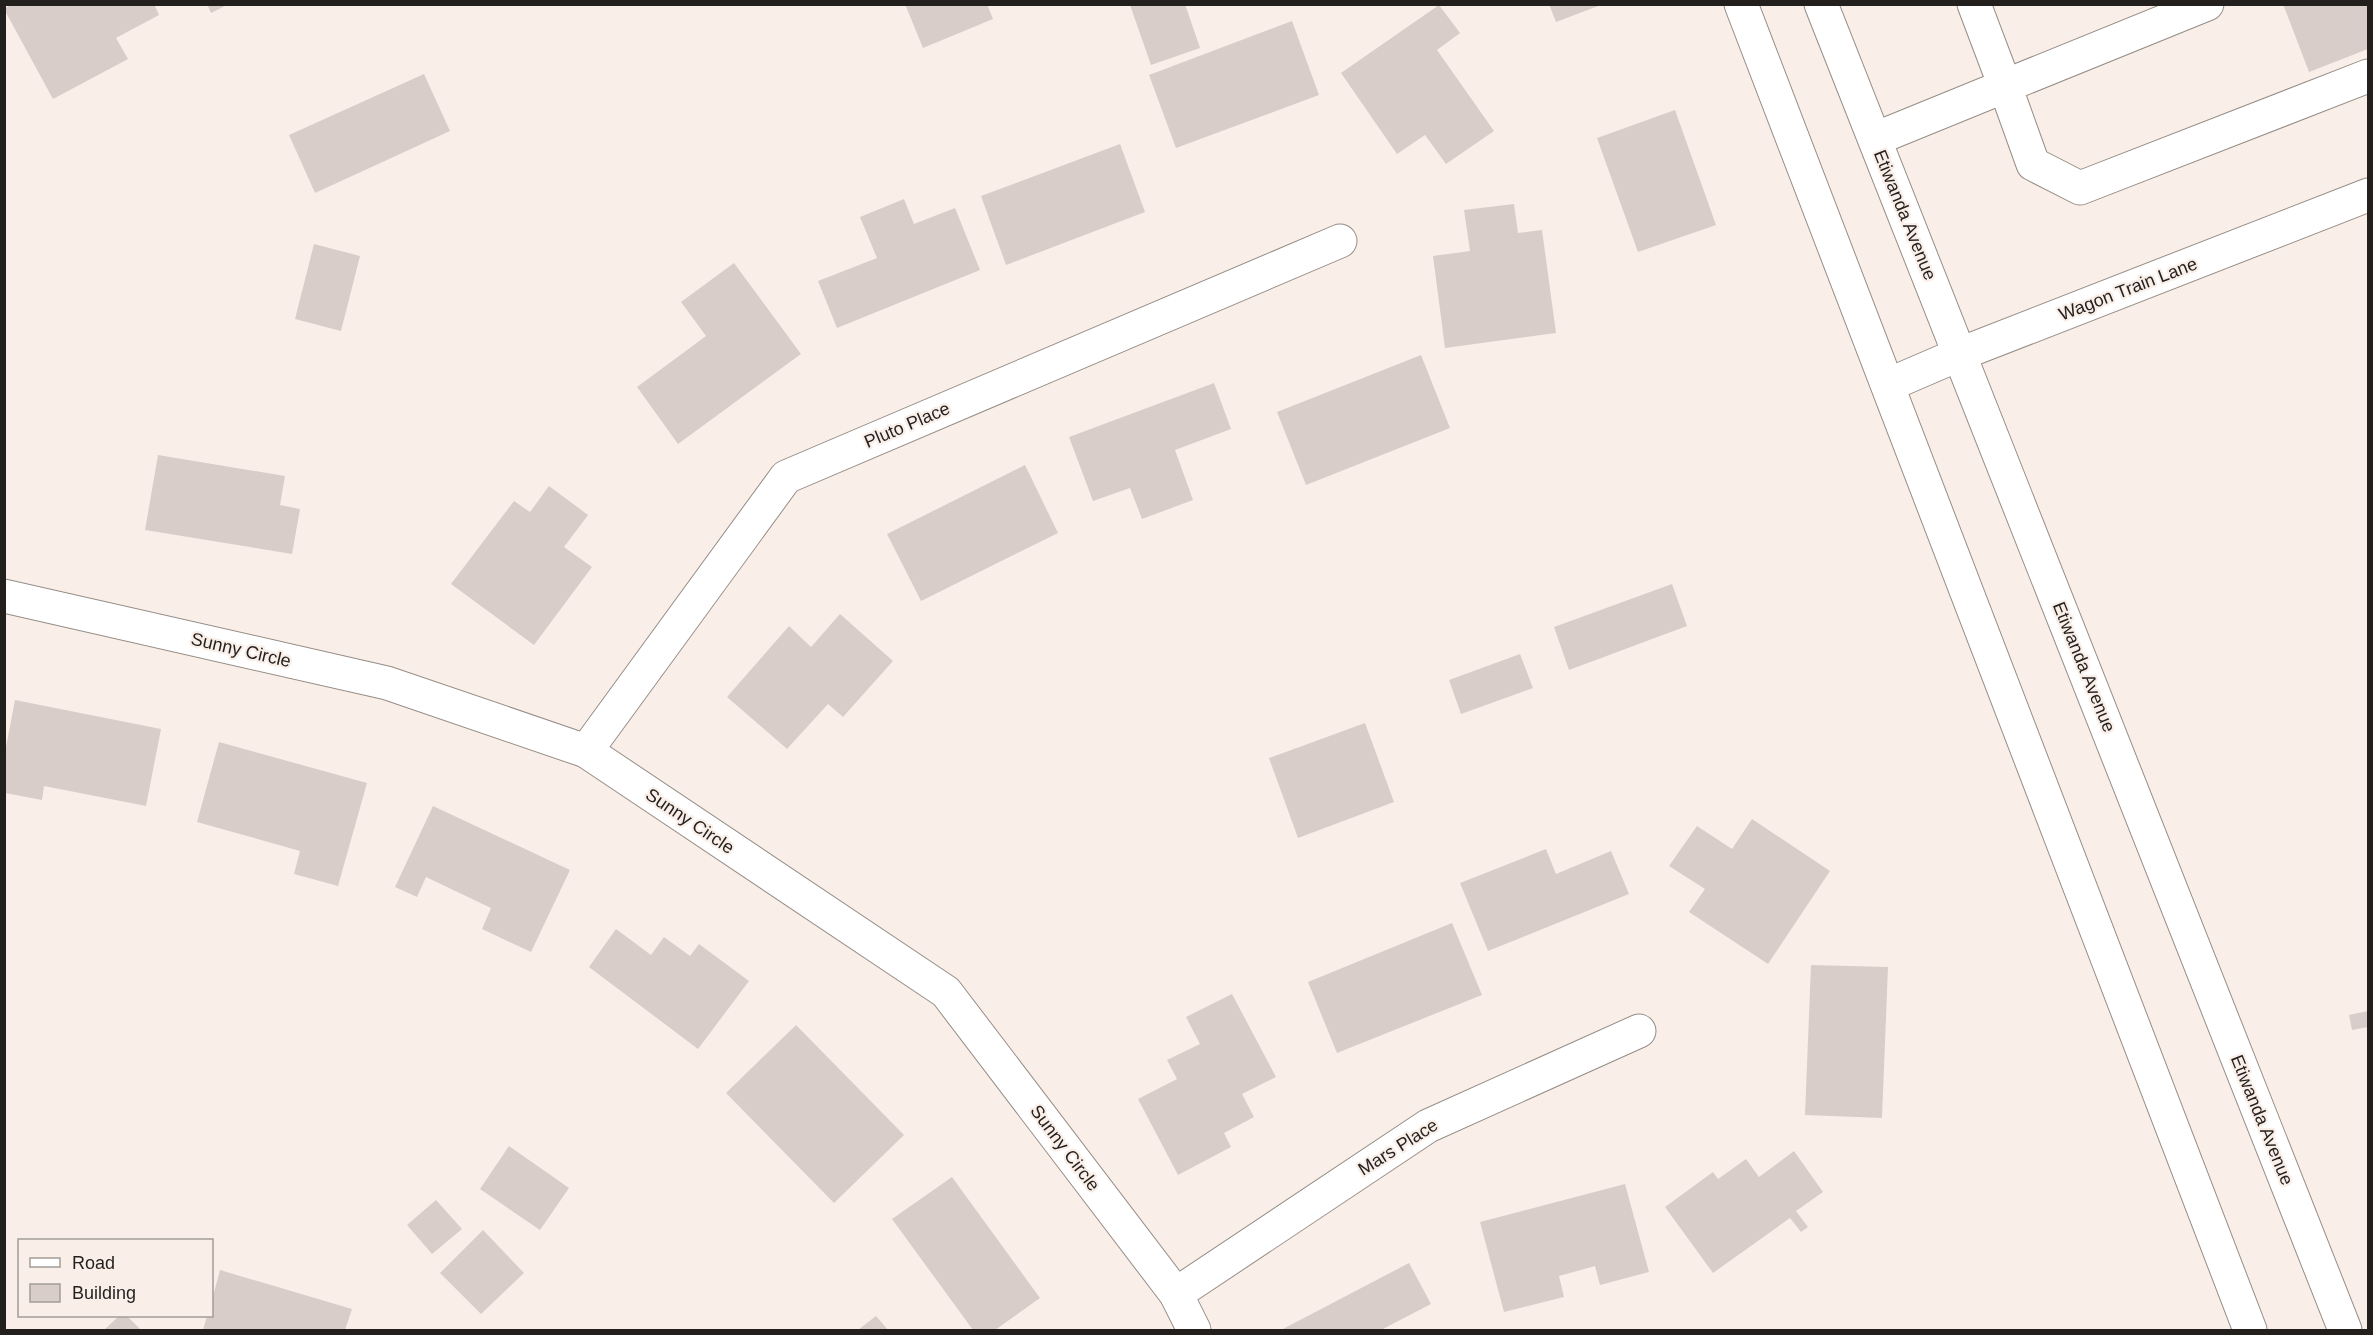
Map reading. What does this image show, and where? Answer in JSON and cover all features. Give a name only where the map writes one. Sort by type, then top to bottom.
[{"type":"street","points":[[1741,4],[2250,1330]]},
{"type":"street","name":"Etiwanda Avenue","points":[[1821,4],[2345,1330]]},
{"type":"street","points":[[1974,4],[2033,164],[2080,188],[2368,76]]},
{"type":"street","points":[[1875,139],[2207,4]]},
{"type":"street","name":"Wagon Train Lane","points":[[1888,385],[1960,354],[2368,195]]},
{"type":"street","name":"Pluto Place","points":[[586,751],[786,477],[1340,241]]},
{"type":"street","name":"Sunny Circle","points":[[4,596],[387,683],[586,751],[946,992],[1176,1294],[1194,1330]]},
{"type":"street","name":"Mars Place","points":[[1176,1294],[1428,1126],[1639,1032]]},
{"type":"building","points":[[12,4],[154,4],[159,15],[116,38],[128,59],[53,99],[4,9]]},
{"type":"building","points":[[207,4],[229,4],[211,13]]},
{"type":"building","points":[[905,4],[987,4],[993,19],[923,48]]},
{"type":"building","points":[[1185,4],[1200,48],[1151,65],[1130,5]]},
{"type":"building","points":[[1549,4],[1601,4],[1601,5],[1556,22]]},
{"type":"building","points":[[2283,4],[2368,4],[2368,49],[2309,72]]},
{"type":"building","points":[[1439,5],[1460,33],[1437,50],[1494,131],[1446,164],[1425,135],[1397,154],[1341,73]]},
{"type":"building","points":[[1292,21],[1319,95],[1176,148],[1149,75]]},
{"type":"building","points":[[424,74],[450,131],[315,193],[289,135]]},
{"type":"building","points":[[1675,110],[1716,225],[1638,252],[1597,138]]},
{"type":"building","points":[[1120,144],[1145,212],[1006,265],[981,196]]},
{"type":"building","points":[[904,199],[914,224],[955,208],[980,270],[837,328],[818,281],[877,258],[860,217]]},
{"type":"building","points":[[1514,204],[1518,233],[1542,230],[1556,333],[1445,348],[1433,256],[1470,251],[1464,210]]},
{"type":"building","points":[[314,244],[360,256],[341,331],[295,319]]},
{"type":"building","points":[[734,263],[801,354],[678,444],[637,387],[706,336],[681,302]]},
{"type":"building","points":[[1421,355],[1450,428],[1306,485],[1277,412]]},
{"type":"building","points":[[1214,383],[1231,429],[1175,450],[1193,500],[1142,519],[1130,488],[1093,501],[1069,437]]},
{"type":"building","points":[[158,455],[285,476],[280,505],[300,509],[292,554],[145,530]]},
{"type":"building","points":[[1025,465],[1058,533],[921,601],[887,534]]},
{"type":"building","points":[[549,486],[588,515],[564,547],[592,567],[534,645],[451,584],[514,501],[530,512]]},
{"type":"building","points":[[1672,584],[1687,626],[1569,670],[1554,627]]},
{"type":"building","points":[[840,614],[893,661],[843,717],[828,704],[787,749],[727,697],[789,626],[811,647]]},
{"type":"building","points":[[1520,654],[1533,688],[1461,714],[1449,680]]},
{"type":"building","points":[[15,700],[161,729],[146,806],[44,786],[42,800],[5,793],[5,752]]},
{"type":"building","points":[[1365,723],[1394,802],[1298,838],[1269,758]]},
{"type":"building","points":[[219,742],[367,783],[338,886],[294,874],[300,851],[197,822]]},
{"type":"building","points":[[433,806],[570,870],[531,952],[482,929],[491,908],[426,877],[417,897],[395,887]]},
{"type":"building","points":[[1752,819],[1830,871],[1768,964],[1689,912],[1705,889],[1669,866],[1697,826],[1732,849]]},
{"type":"building","points":[[1546,849],[1556,874],[1611,851],[1629,894],[1488,951],[1460,883]]},
{"type":"building","points":[[1452,923],[1482,995],[1337,1053],[1308,982]]},
{"type":"building","points":[[616,929],[651,955],[664,937],[690,956],[699,944],[749,981],[698,1049],[589,967]]},
{"type":"building","points":[[1811,965],[1888,967],[1882,1118],[1805,1115]]},
{"type":"building","points":[[1232,994],[1276,1077],[1242,1094],[1254,1117],[1224,1133],[1231,1147],[1178,1175],[1138,1099],[1177,1079],[1167,1060],[1200,1044],[1186,1017]]},
{"type":"building","points":[[2368,1011],[2368,1027],[2352,1030],[2349,1015]]},
{"type":"building","points":[[796,1025],[904,1135],[834,1203],[726,1093]]},
{"type":"building","points":[[509,1146],[569,1188],[540,1230],[480,1189]]},
{"type":"building","points":[[1794,1151],[1823,1192],[1796,1211],[1808,1227],[1801,1232],[1790,1218],[1713,1273],[1665,1207],[1713,1172],[1718,1179],[1746,1159],[1759,1177]]},
{"type":"building","points":[[952,1177],[1040,1298],[995,1330],[973,1330],[892,1219]]},
{"type":"building","points":[[1625,1184],[1649,1272],[1600,1285],[1595,1266],[1559,1276],[1564,1297],[1504,1312],[1480,1222]]},
{"type":"building","points":[[436,1200],[462,1229],[432,1254],[407,1225]]},
{"type":"building","points":[[483,1230],[524,1273],[481,1314],[440,1273]]},
{"type":"building","points":[[1409,1263],[1431,1304],[1381,1330],[1281,1330]]},
{"type":"building","points":[[220,1270],[352,1309],[345,1330],[203,1330],[207,1317],[213,1317],[213,1296]]},
{"type":"building","points":[[876,1316],[888,1330],[858,1330]]},
{"type":"building","points":[[118,1317],[128,1317],[141,1330],[104,1330]]}]
